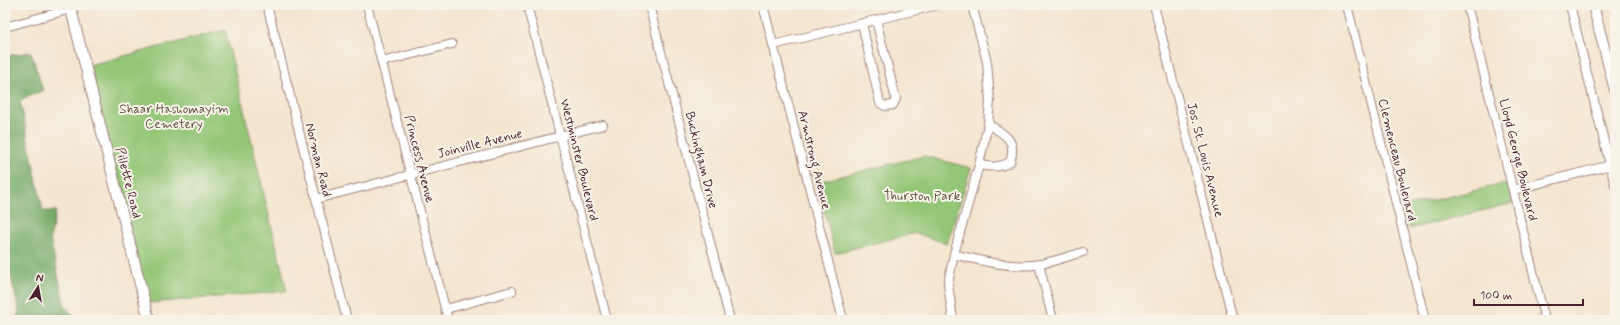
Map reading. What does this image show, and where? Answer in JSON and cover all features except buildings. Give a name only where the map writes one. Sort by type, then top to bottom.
[{"type":"street","name":"Norman Road","points":[[267,5],[347,320]]},
{"type":"street","name":"Princess Avenue","points":[[367,5],[448,320]]},
{"type":"street","name":"Westminster Boulevard","points":[[527,5],[607,320]]},
{"type":"street","name":"Buckingham Drive","points":[[649,5],[730,320]]},
{"type":"street","name":"Armstrong Avenue","points":[[763,5],[842,320]]},
{"type":"street","points":[[773,45],[937,5]]},
{"type":"street","points":[[953,320],[948,284],[954,254],[979,165],[988,124],[990,101],[987,62],[972,5]]},
{"type":"street","name":"Jos. St. Louis Avenue","points":[[1154,5],[1233,320]]},
{"type":"street","name":"Clemenceau Boulevard","points":[[1347,5],[1425,320]]},
{"type":"street","name":"Lloyd George Boulevard","points":[[1467,5],[1545,320]]},
{"type":"street","points":[[1570,5],[1612,164],[1615,185]]},
{"type":"street","points":[[1593,5],[1615,90]]},
{"type":"street","points":[[5,27],[71,7]]},
{"type":"street","name":"Pillette Road","points":[[71,7],[149,320]]},
{"type":"street","points":[[862,24],[880,103],[886,106],[893,105],[896,99],[892,89],[876,20]]},
{"type":"street","points":[[382,62],[452,44]]},
{"type":"street","points":[[979,165],[1002,167],[1010,162],[1013,154],[1012,145],[1007,136],[988,124]]},
{"type":"street","name":"Joinville Avenue","points":[[316,199],[603,125]]},
{"type":"street","points":[[1513,190],[1612,164]]},
{"type":"street","points":[[954,254],[987,262],[1012,265],[1039,264],[1083,252]]},
{"type":"street","points":[[1039,264],[1054,320]]},
{"type":"street","points":[[446,308],[512,291]]},
{"type":"green space","name":"Shaar Hashomayim Cemetery","points":[[225,30],[287,291],[149,303],[89,65]]},
{"type":"green space","points":[[31,52],[43,90],[20,101],[43,211],[56,211],[50,239],[65,306],[77,320],[16,320],[19,310],[5,253],[5,56]]},
{"type":"green space","name":"Thurston Park","points":[[924,156],[971,168],[947,244],[916,233],[835,253],[817,182]]},
{"type":"green space","points":[[1508,183],[1513,203],[1409,229],[1403,207]]}]
